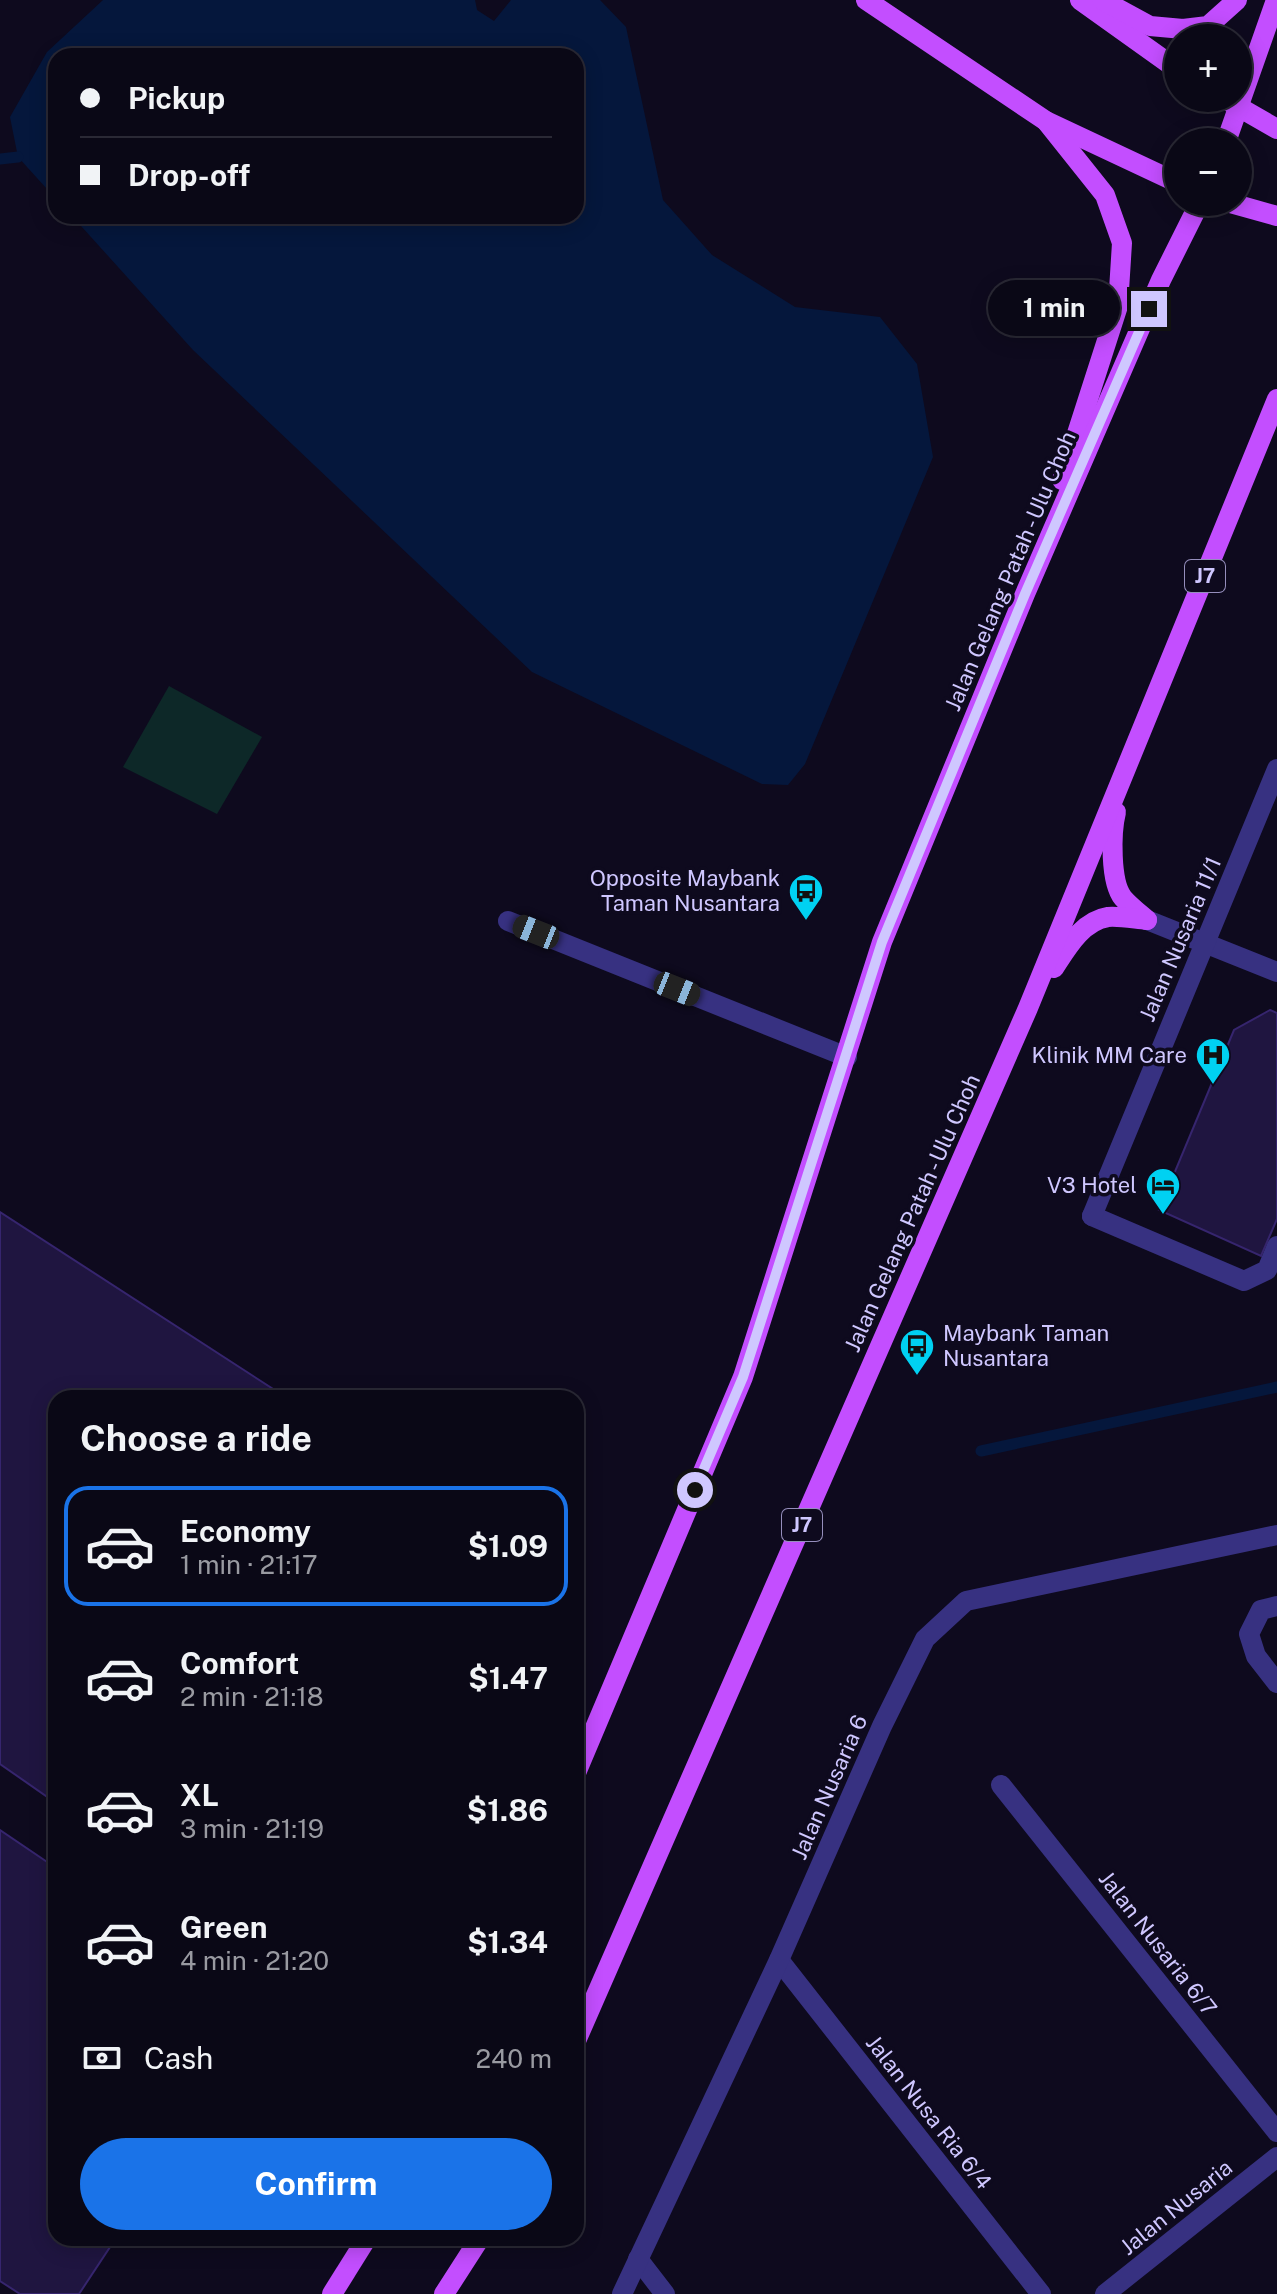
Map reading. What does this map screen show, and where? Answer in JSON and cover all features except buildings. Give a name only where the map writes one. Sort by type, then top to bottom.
[{"type":"main road","points":[[866,0],[1046,121],[1164,176]]},
{"type":"main road","points":[[1080,0],[1164,60]]},
{"type":"main road","points":[[1102,0],[1150,26],[1183,29],[1208,26],[1237,0]]},
{"type":"main road","points":[[1252,55],[1276,0]]},
{"type":"main road","points":[[1247,112],[1277,129]]},
{"type":"main road","points":[[1025,594],[1118,306],[1122,243],[1105,195],[1046,121]]},
{"type":"main road","points":[[1252,209],[1277,216]]},
{"type":"main road","name":"Jalan Gelang Patah - Ulu Choh","points":[[584,1754],[743,1377],[882,942],[1025,594],[1161,280],[1193,216]]},
{"type":"main road","name":"Jalan Gelang Patah - Ulu Choh","points":[[584,2023],[1028,1008],[1277,399]]},
{"type":"main road","points":[[1132,754],[1113,825],[1114,866],[1121,896],[1147,920]]},
{"type":"main road","points":[[1028,1008],[1071,943],[1086,927],[1107,917],[1147,920]]},
{"type":"main road","points":[[332,2294],[362,2246]]},
{"type":"main road","points":[[444,2294],[475,2246]]},
{"type":"street","name":"Jalan Nusaria 11/1","points":[[1277,769],[1092,1216],[1244,1281],[1267,1270],[1277,1246]]},
{"type":"street","points":[[1147,920],[1277,972]]},
{"type":"street","points":[[508,921],[847,1057]]},
{"type":"street","name":"Jalan Nusaria 6","points":[[622,2294],[925,1639],[966,1601],[1277,1535]]},
{"type":"street","points":[[1277,1606],[1261,1610],[1249,1634],[1256,1656],[1277,1683]]},
{"type":"street","name":"Jalan Nusaria 6/7","points":[[1001,1785],[1277,2132]]},
{"type":"street","name":"Jalan Nusa Ria 6/4","points":[[779,1960],[1041,2294]]},
{"type":"street","name":"Jalan Nusaria","points":[[1105,2294],[1277,2157]]},
{"type":"street","points":[[638,2259],[665,2294]]},
{"type":"green space","points":[[169,686],[262,737],[217,814],[123,767]]},
{"type":"water","points":[[103,0],[475,0],[477,10],[494,21],[511,0],[600,0],[626,27],[663,200],[712,255],[795,307],[880,317],[917,364],[933,457],[805,764],[788,785],[762,784],[532,672],[193,350],[79,224],[584,224],[584,48],[51,48]]},
{"type":"water","points":[[47,52],[48,190],[18,157],[10,117]]},
{"type":"waterway","points":[[0,159],[18,157]]},
{"type":"waterway","points":[[981,1451],[1277,1387]]},
{"type":"place","name":"Opposite Maybank Taman Nusantara","points":[[806,922]]},
{"type":"place","name":"Klinik MM Care","points":[[1213,1086]]},
{"type":"place","name":"V3 Hotel","points":[[1163,1216]]},
{"type":"place","name":"Maybank Taman Nusantara","points":[[917,1377]]},
{"type":"route","points":[[695,1490],[743,1377],[882,942],[1025,594],[1149,309]]}]
